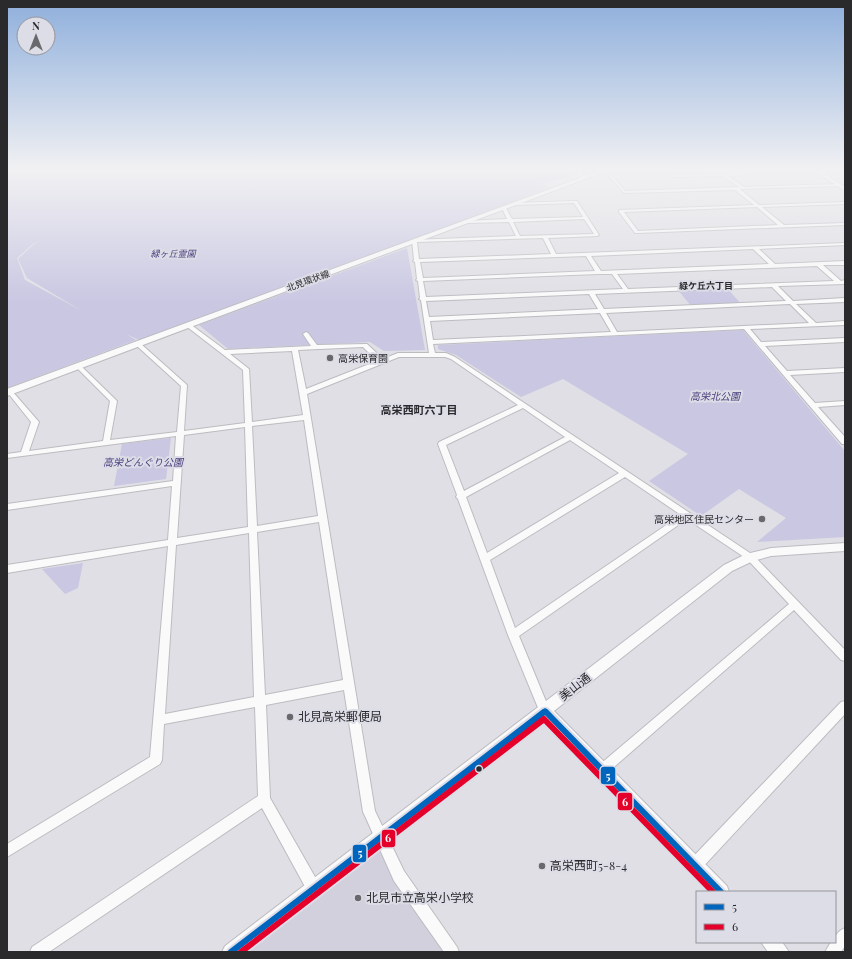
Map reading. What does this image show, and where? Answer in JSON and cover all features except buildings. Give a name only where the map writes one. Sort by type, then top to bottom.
[{"type":"main road","name":"北見環状線","points":[[8,392],[139,345],[188,325],[488,214]]},
{"type":"street","points":[[507,214],[519,238]]},
{"type":"street","points":[[432,355],[414,242],[597,236],[583,214]]},
{"type":"street","points":[[624,214],[637,232],[845,224]]},
{"type":"street","points":[[767,214],[782,226]]},
{"type":"street","points":[[465,222],[586,218]]},
{"type":"street","points":[[545,237],[555,256]]},
{"type":"street","points":[[416,261],[845,244]]},
{"type":"street","points":[[755,248],[774,266]]},
{"type":"street","points":[[588,254],[599,273]]},
{"type":"street","points":[[419,280],[845,263]]},
{"type":"street","points":[[818,264],[842,282]]},
{"type":"street","points":[[613,272],[626,290]]},
{"type":"street","points":[[422,299],[842,282]]},
{"type":"street","points":[[773,285],[814,324]]},
{"type":"street","points":[[591,292],[615,333]]},
{"type":"street","points":[[426,319],[845,300]]},
{"type":"street","points":[[430,342],[845,323]]},
{"type":"street","points":[[188,325],[246,369],[264,799],[314,889]]},
{"type":"street","points":[[745,327],[845,442]]},
{"type":"street","points":[[306,334],[316,348]]},
{"type":"street","points":[[759,344],[845,340]]},
{"type":"street","points":[[7,851],[156,760],[174,542],[184,385],[139,345]]},
{"type":"street","points":[[224,352],[365,345],[381,362]]},
{"type":"street","points":[[295,349],[369,812],[379,837],[399,876],[452,952]]},
{"type":"street","points":[[303,393],[398,355],[446,355],[453,358],[750,558],[845,657]]},
{"type":"street","points":[[78,366],[114,401],[106,443]]},
{"type":"street","points":[[785,372],[845,370]]},
{"type":"street","points":[[8,392],[35,422],[24,454]]},
{"type":"street","points":[[813,405],[845,403]]},
{"type":"street","points":[[523,405],[442,444],[460,497],[513,635],[545,711],[720,891]]},
{"type":"street","points":[[7,456],[307,417]]},
{"type":"street","points":[[460,497],[570,437]]},
{"type":"street","points":[[484,559],[625,474]]},
{"type":"street","points":[[7,508],[177,483]]},
{"type":"street","points":[[513,635],[687,515]]},
{"type":"street","points":[[7,569],[323,518]]},
{"type":"street","name":"美山通","points":[[231,952],[545,711],[728,568],[750,558],[771,552],[845,547]]},
{"type":"street","points":[[602,770],[795,604]]},
{"type":"street","points":[[160,720],[349,684]]},
{"type":"street","points":[[695,865],[845,706]]},
{"type":"street","points":[[37,952],[264,799]]},
{"type":"street","points":[[832,952],[845,935]]},
{"type":"street","points":[[771,943],[780,952]]},
{"type":"shaded area","name":"北見市立高栄小学校","points":[[379,837],[452,952],[231,952]]},
{"type":"green space","name":"緑ヶ丘霊園","points":[[7,214],[480,214],[266,295],[139,340],[126,334],[136,340],[7,388]],"holes":[[[42,240],[35,243],[18,259],[27,278],[82,311],[25,280],[17,258],[34,243]]]},
{"type":"green space","points":[[407,248],[425,350],[384,351],[370,342],[228,349],[199,325]]},
{"type":"green space","points":[[726,287],[742,305],[692,307],[677,289]]},
{"type":"green space","name":"高栄北公園","points":[[743,330],[845,451],[845,537],[757,542],[786,518],[739,489],[701,516],[649,481],[688,454],[563,379],[521,397],[456,355],[438,349],[438,345]]},
{"type":"green space","name":"高栄どんぐり公園","points":[[171,438],[166,479],[114,486],[122,444]]},
{"type":"green space","points":[[83,563],[78,588],[65,594],[42,569]]},
{"type":"transit line","name":"5","points":[[231,952],[545,711],[720,891]]},
{"type":"transit line","name":"6","points":[[241,952],[544,719],[712,891]]},
{"type":"place","name":"高栄保育園","points":[[330,358]]},
{"type":"place","name":"高栄地区住民センター","points":[[762,519]]},
{"type":"place","name":"北見高栄郵便局","points":[[290,717]]},
{"type":"place","name":"高栄西町5-8-4","points":[[542,866]]},
{"type":"place","name":"北見市立高栄小学校","points":[[358,898]]},
{"type":"district","name":"緑ケ丘六丁目","points":[[706,286]]},
{"type":"district","name":"高栄西町六丁目","points":[[419,410]]}]
